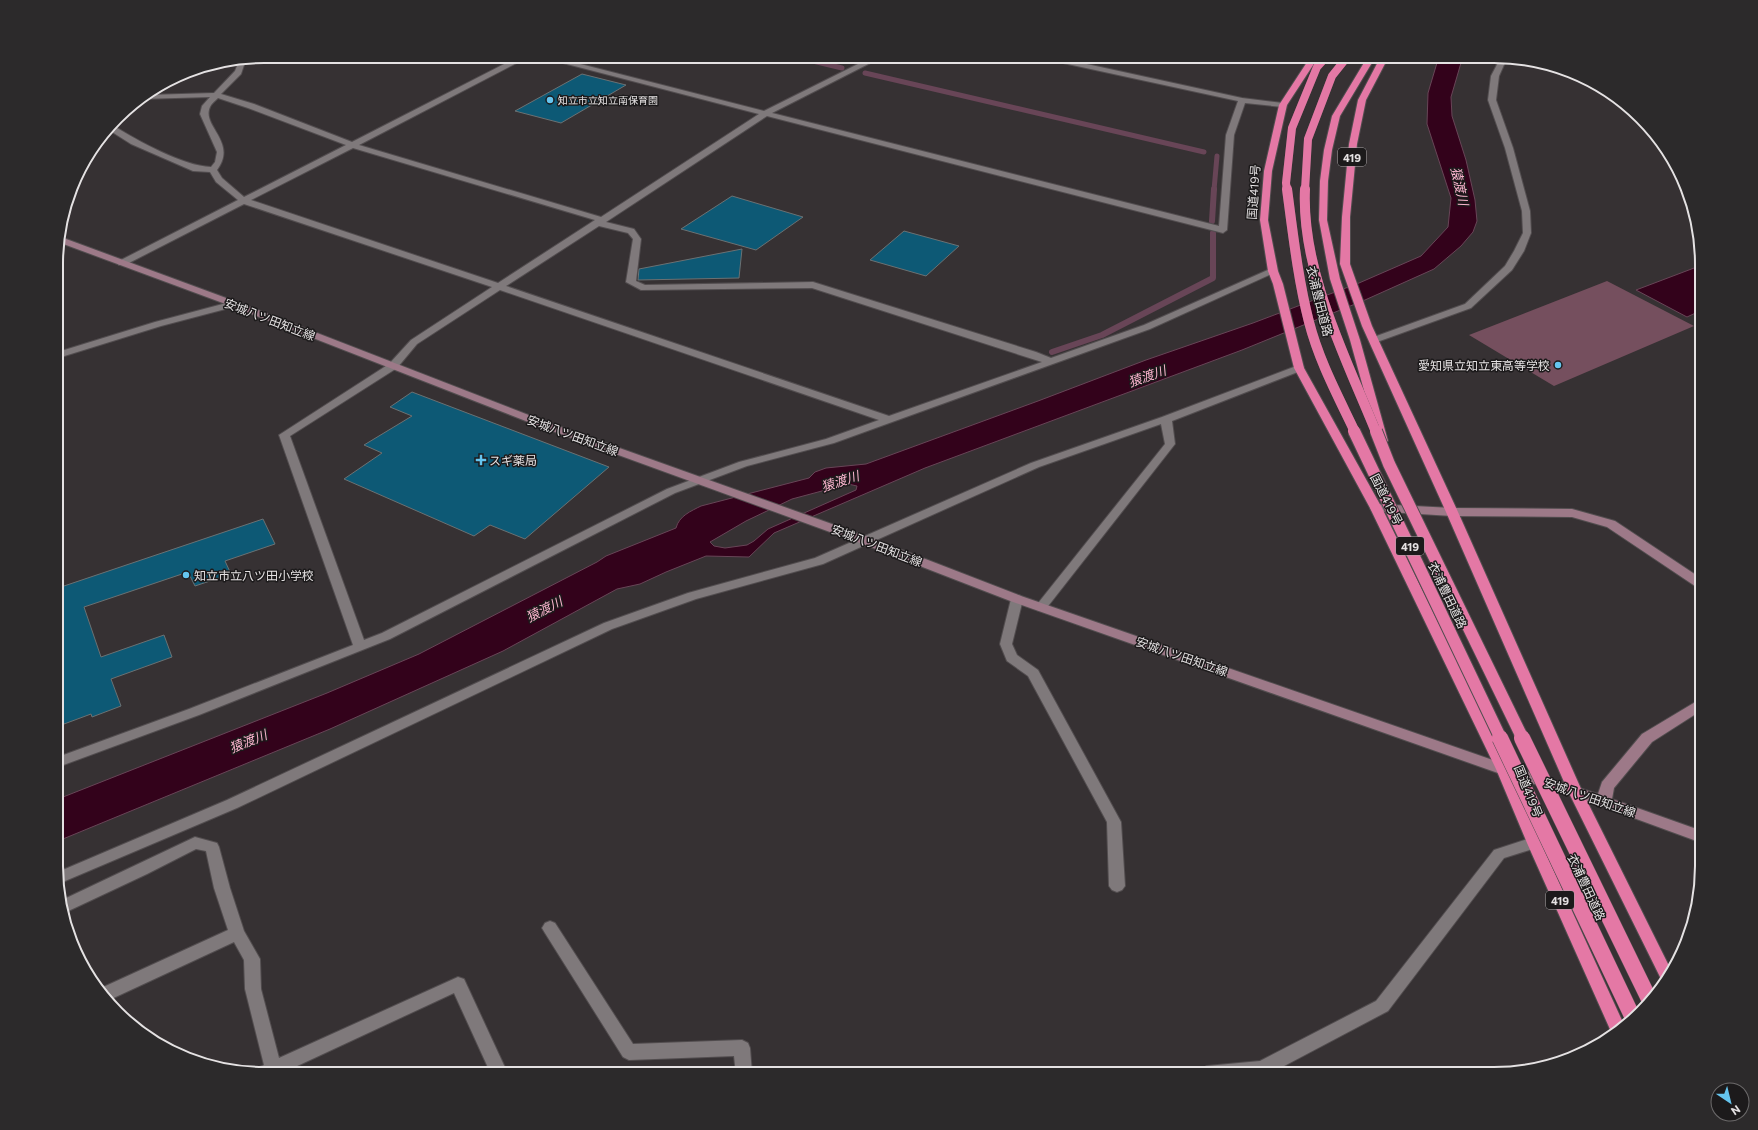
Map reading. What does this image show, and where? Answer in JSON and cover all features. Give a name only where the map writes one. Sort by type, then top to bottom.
[{"type":"highway","name":"国道419号","points":[[1310,63],[1283,105],[1268,171],[1264,220],[1273,271],[1278,284],[1300,368],[1376,508],[1503,768],[1534,843],[1617,1025]]},
{"type":"highway","name":"衣浦豊田道路","points":[[1321,63],[1317,67],[1292,128],[1286,183],[1296,261],[1309,322],[1323,365],[1534,806],[1631,1013]]},
{"type":"highway","name":"衣浦豊田道路","points":[[1342,63],[1332,76],[1308,139],[1305,197],[1308,239],[1320,293],[1389,464],[1648,996]]},
{"type":"highway","name":"衣浦豊田道路","points":[[1368,63],[1336,116],[1325,167],[1323,220],[1335,279],[1355,340],[1389,464]]},
{"type":"highway","name":"419","points":[[1381,63],[1362,100],[1353,144],[1346,218],[1345,264],[1367,326],[1452,512],[1575,791],[1664,973]]},
{"type":"main road","name":"安城八ツ田知立線","points":[[64,241],[234,304],[540,423],[867,541],[1017,599],[1503,768],[1575,791],[1695,834]]},
{"type":"main road","points":[[1376,508],[1452,512],[1572,513],[1610,524],[1695,580]]},
{"type":"main road","points":[[1604,802],[1607,786],[1648,738],[1695,708]]},
{"type":"street","points":[[122,263],[512,63]]},
{"type":"street","points":[[568,63],[1224,230],[1230,135],[1242,100]]},
{"type":"street","points":[[360,647],[284,435],[393,366],[414,342],[766,113],[866,63]]},
{"type":"street","points":[[1072,63],[1242,100],[1283,105]]},
{"type":"street","points":[[1374,340],[1468,306],[1509,268],[1519,251],[1527,233],[1526,211],[1509,148],[1500,129],[1492,100],[1495,76],[1501,63]]},
{"type":"street","points":[[213,170],[220,162],[221,152],[204,114],[206,106],[238,72],[240,65]]},
{"type":"street","points":[[152,97],[216,95],[251,106],[352,145],[631,231],[637,239],[631,282],[644,288],[813,285],[1032,354],[1049,361]]},
{"type":"street","points":[[114,130],[134,142],[196,169],[213,170]]},
{"type":"street","points":[[213,170],[219,180],[244,201],[889,420]]},
{"type":"street","points":[[63,760],[194,712],[360,647],[400,629],[671,491],[743,464],[830,441],[1147,327],[1273,271]]},
{"type":"street","points":[[63,353],[158,324],[234,304]]},
{"type":"street","points":[[63,876],[232,804],[608,626],[692,596],[819,561],[867,541],[1035,465],[1166,419],[1300,368]]},
{"type":"street","points":[[1041,607],[1170,444],[1166,419]]},
{"type":"street","points":[[1017,599],[1006,644],[1012,658],[1033,673],[1114,822],[1117,886]]},
{"type":"street","points":[[67,905],[142,870],[195,843],[212,847],[222,888],[237,933],[252,959],[253,989],[267,1067]]},
{"type":"street","points":[[1266,1067],[1382,1006],[1499,854],[1534,843]]},
{"type":"street","points":[[550,928],[629,1052],[742,1048],[743,1067]]},
{"type":"street","points":[[108,993],[237,933]]},
{"type":"street","points":[[277,1067],[458,984],[497,1067]]},
{"type":"shaded area","points":[[1607,281],[1694,326],[1554,386],[1469,335]]},
{"type":"shaded area","points":[[611,1066],[655,1066],[655,1067],[609,1067]]},
{"type":"water","name":"猿渡川","points":[[1437,63],[1461,63],[1451,97],[1452,116],[1466,160],[1475,200],[1477,221],[1473,232],[1461,246],[1434,269],[1365,300],[1242,350],[925,468],[774,533],[749,557],[706,556],[640,584],[617,589],[503,651],[330,729],[63,839],[63,797],[327,693],[419,654],[606,556],[676,528],[683,517],[701,506],[809,478],[815,472],[826,468],[866,464],[1146,360],[1253,323],[1359,283],[1421,256],[1448,227],[1451,198],[1427,124],[1428,93]],"holes":[[[848,484],[857,486],[856,490],[768,529],[747,545],[725,548],[714,546],[710,542],[746,521],[792,499]]]},
{"type":"water","points":[[1695,268],[1695,313],[1687,317],[1636,290]]},
{"type":"building","points":[[582,74],[626,85],[561,123],[515,111]]},
{"type":"building","points":[[732,196],[803,217],[756,250],[681,229]]},
{"type":"building","points":[[904,231],[959,246],[926,276],[870,260]]},
{"type":"building","points":[[742,249],[739,278],[638,280],[639,269]]},
{"type":"building","name":"スギ薬局","points":[[412,392],[609,467],[525,539],[490,525],[474,536],[344,479],[382,453],[364,445],[412,416],[390,407]]},
{"type":"building","points":[[263,519],[275,544],[225,561],[231,574],[195,586],[188,572],[84,607],[101,657],[164,635],[172,657],[111,679],[121,706],[92,717],[91,714],[64,724],[63,586]]},
{"type":"waterway","points":[[821,63],[842,68]]},
{"type":"waterway","points":[[865,73],[1204,152]]},
{"type":"waterway","points":[[1214,190],[1217,156]]},
{"type":"waterway","points":[[1212,221],[1214,189]]},
{"type":"waterway","points":[[1052,352],[1102,335],[1213,278],[1213,233]]},
{"type":"place","name":"知立市立知立南保育園","points":[[550,100]]},
{"type":"place","name":"愛知県立知立東高等学校","points":[[1558,365]]},
{"type":"place","name":"スギ薬局","points":[[481,460]]},
{"type":"place","name":"知立市立八ツ田小学校","points":[[186,575]]}]
